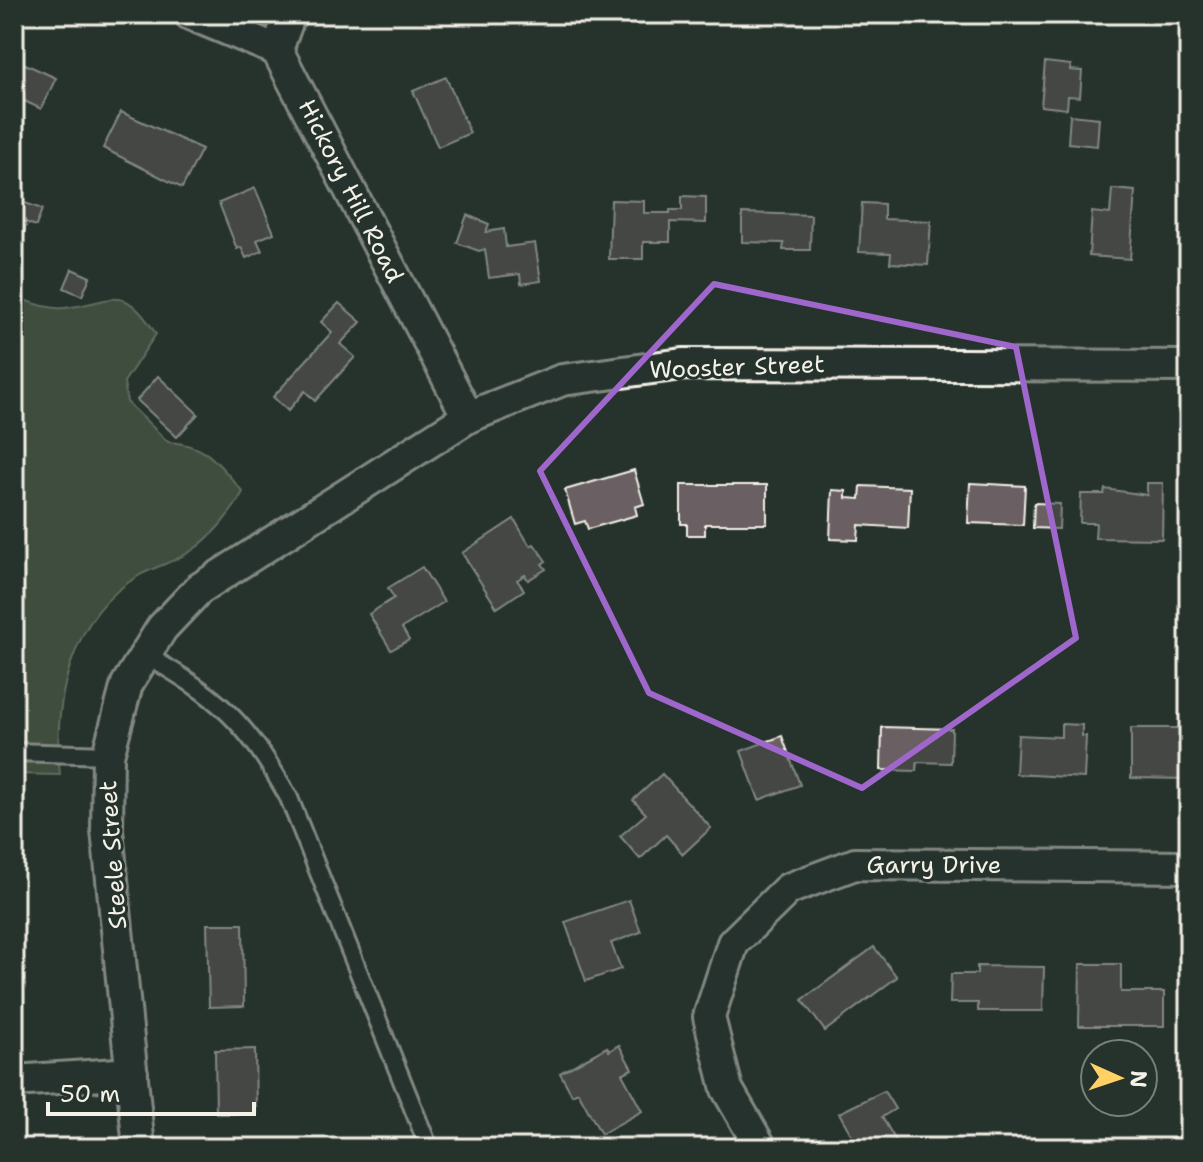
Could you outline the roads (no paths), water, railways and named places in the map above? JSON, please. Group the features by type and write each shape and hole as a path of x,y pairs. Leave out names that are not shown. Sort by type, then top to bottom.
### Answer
{"street":[{"path":"190,14 277,50 290,14"},
{"name":"Hickory Hill Road","path":"277,50 468,417"},
{"name":"Wooster Street","path":"199,589 468,417 562,380 683,364 1189,366"},
{"name":"Steele Street","path":"139,1148 107,830 108,755 127,684 162,628 199,589"},
{"name":"Garry Drive","path":"761,1148 727,1089 709,1017 733,943 788,889 855,864 1189,867"},
{"path":"14,1081 132,1073"}],"lane":[{"path":"144,654 219,701 260,746 289,798 429,1148"},
{"path":"14,752 108,755"}]}
